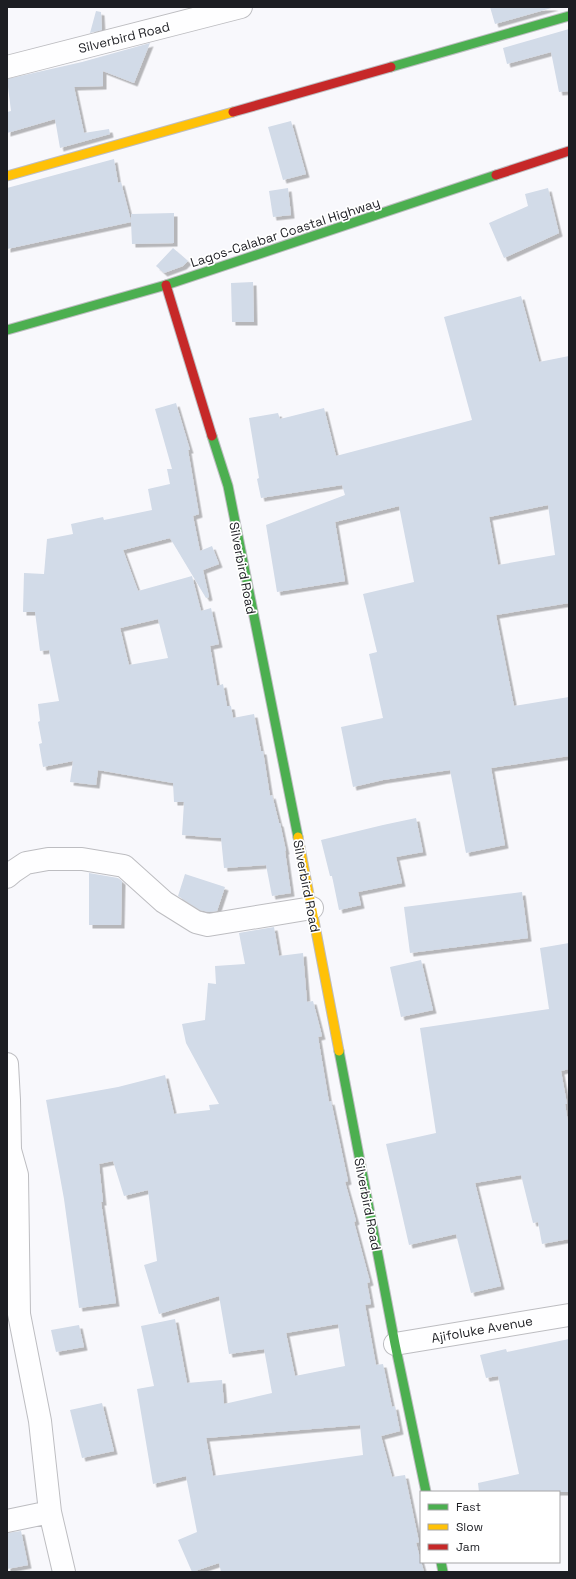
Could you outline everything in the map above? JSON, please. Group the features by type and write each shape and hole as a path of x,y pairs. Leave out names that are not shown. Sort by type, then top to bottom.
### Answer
{"main road":[{"path":"7,176 569,16"},
{"name":"Lagos-Calabar Coastal Highway","path":"7,330 166,285 569,151"},
{"name":"Silverbird Road","path":"166,285 228,486 312,908 395,1344 426,1491"}],"street":[{"name":"Silverbird Road","path":"7,67 241,7"},
{"path":"7,877 26,863 48,859 82,859 124,866 164,902 196,922 208,925 312,908"},
{"path":"7,1064 19,1314 40,1421 50,1512 64,1572"},
{"name":"Ajifoluke Avenue","path":"395,1344 569,1315"},
{"path":"7,1521 50,1512"}],"building":[{"path":"490,7 555,7 495,24"},
{"path":"96,11 101,12 102,30 90,33"},
{"path":"569,29 569,91 559,92 551,52 507,64 503,48"},
{"path":"150,43 134,83 103,71 103,86 74,87 84,133 109,129 110,134 60,148 55,119 7,133 7,112 11,111 7,79 82,62"},
{"path":"291,121 306,174 283,180 268,127"},
{"path":"114,159 118,183 121,182 131,221 131,214 174,213 174,243 132,244 131,222 7,249 7,188"},
{"path":"288,188 291,215 273,217 269,191"},
{"path":"548,188 559,233 504,258 489,223 528,206 525,194"},
{"path":"173,248 188,261 183,266 164,273 156,266"},
{"path":"253,282 254,322 232,322 231,283"},
{"path":"521,296 539,362 569,356 569,603 496,615 514,706 569,697 569,756 491,768 505,845 466,853 450,770 383,780 353,787 341,727 383,718 369,654 377,652 363,594 414,582 399,506 335,522 345,581 277,592 266,525 345,495 342,485 261,498 249,418 278,413 280,419 324,408 336,456 472,420 444,317","holes":["548,505 555,555 498,565 489,517"]},
{"path":"176,403 190,450 188,450 199,514 193,516 200,551 212,546 219,564 203,570 209,597 206,598 170,538 123,550 138,591 192,576 201,611 211,608 219,644 210,646 217,686 223,684 227,706 231,706 233,718 254,714 261,751 263,751 270,796 272,795 286,851 291,893 272,896 266,865 224,868 221,838 182,835 184,802 174,802 173,783 98,770 96,785 70,782 73,761 43,767 39,744 42,743 38,722 40,721 38,704 59,701 49,650 40,651 35,612 23,612 24,573 44,574 47,539 73,534 71,524 103,517 104,520 152,510 148,489 170,484 167,469 172,469 155,409","holes":["158,619 168,658 129,665 120,628"]},
{"path":"416,818 423,852 396,857 402,883 358,892 361,905 339,910 332,876 330,876 321,840"},
{"path":"89,873 118,878 122,881 121,925 89,925"},
{"path":"185,874 225,887 217,911 209,912 200,910 178,896"},
{"path":"522,892 528,938 410,953 404,907"},
{"path":"274,927 279,956 303,953 307,1002 313,1001 322,1036 318,1037 329,1102 331,1101 348,1181 345,1182 356,1221 354,1222 370,1282 367,1283 371,1304 365,1305 376,1365 383,1364 392,1407 395,1406 400,1431 381,1436 392,1477 405,1475 419,1542 416,1543 420,1563 422,1563 424,1572 221,1572 219,1563 192,1572 178,1540 197,1532 186,1476 153,1484 137,1389 154,1386 141,1326 175,1319 187,1383 222,1380 224,1404 272,1393 264,1349 229,1354 219,1296 159,1314 144,1265 157,1261 148,1190 124,1196 113,1161 99,1164 103,1202 101,1202 116,1303 79,1308 64,1199 46,1100 118,1087 165,1075 174,1114 210,1110 209,1105 219,1104 186,1043 182,1024 205,1020 208,983 216,984 215,966 245,964 239,933","holes":["338,1324 345,1366 295,1376 286,1333","360,1425 363,1455 213,1476 206,1438"]},
{"path":"569,943 569,1069 561,1071 567,1104 565,1104 569,1128 569,1239 542,1244 538,1222 533,1223 521,1175 475,1183 501,1286 471,1293 456,1234 409,1245 386,1144 436,1133 420,1028 549,1009 540,948"},
{"path":"421,960 433,1010 401,1017 390,967"},
{"path":"79,1325 84,1347 56,1352 51,1330"},
{"path":"569,1339 569,1492 479,1491 478,1483 519,1474 498,1376 486,1378 480,1355 506,1349 507,1352"},
{"path":"102,1403 114,1451 82,1458 70,1410"},
{"path":"21,1531 28,1565 7,1569 7,1533"}],"traffic: fast":[{"path":"391,67 569,16"},
{"path":"7,330 166,285 496,175"},
{"path":"212,436 228,486 298,837"},
{"path":"339,1051 395,1344 426,1491"},
{"path":"441,1563 443,1572"}],"traffic: slow":[{"path":"7,176 233,112"},
{"path":"298,837 339,1051"}],"traffic: jam":[{"path":"233,112 391,67"},
{"path":"496,175 569,151"},
{"path":"166,285 212,436"}]}
